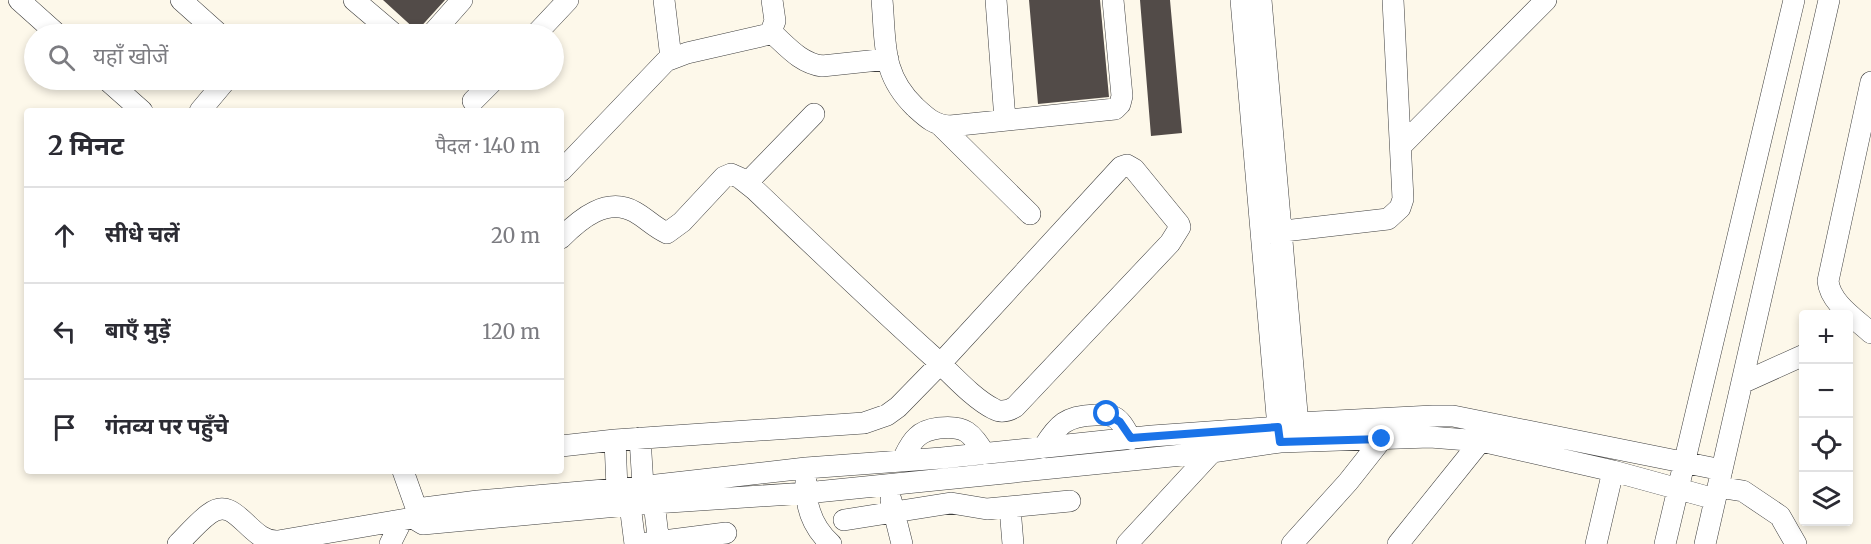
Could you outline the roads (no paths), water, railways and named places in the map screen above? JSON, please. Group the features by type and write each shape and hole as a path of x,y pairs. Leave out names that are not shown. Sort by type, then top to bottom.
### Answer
{"street":[{"path":"19,0 46,24"},
{"path":"181,0 208,24"},
{"path":"354,0 382,24"},
{"path":"441,24 462,0"},
{"path":"545,24 568,0"},
{"path":"664,0 671,58"},
{"path":"564,168 643,84 671,58 687,52 767,36 775,21 772,0"},
{"path":"882,0 892,77 904,96 928,119 940,125 1030,214"},
{"path":"996,0 1005,120"},
{"path":"940,125 1112,110 1120,104 1122,96 1113,0"},
{"path":"1241,0 1271,232"},
{"path":"1261,0 1271,232 1288,433"},
{"path":"1271,232 1388,219 1400,208 1403,199 1402,145 1393,0"},
{"path":"1402,145 1546,0"},
{"path":"1665,544 1794,0"},
{"path":"1705,544 1829,0"},
{"path":"771,32 803,60 813,64 822,66 888,59"},
{"path":"1861,332 1829,290 1828,281 1871,82"},
{"path":"118,90 139,108"},
{"path":"203,108 218,90"},
{"path":"473,101 484,90"},
{"path":"747,183 814,114"},
{"path":"564,235 588,214 615,207 628,209 667,233 682,222 728,175 735,175 747,183 940,363 980,400 995,410 1010,411 1170,243 1179,231 1179,224 1134,169 1127,165 1121,167 940,363 898,407 877,420 784,430 640,438 564,446"},
{"path":"1742,383 1799,357"},
{"path":"178,544 209,514 218,509 231,510 256,534 273,542 411,517 423,524 630,505 648,495 806,468 986,454 1131,438 1288,433 1433,416 1453,416 1684,461 1719,486"},
{"path":"1398,544 1495,425"},
{"path":"902,461 918,436 930,429 952,426 969,432 986,454"},
{"path":"390,544 411,517 424,508 467,502 617,489 648,495 806,493 1212,453 1288,433 1382,439 1430,437 1481,441 1678,488 1719,486 1743,491 1780,516 1796,544"},
{"path":"640,438 653,543 726,533"},
{"path":"1292,544 1348,482 1382,439"},
{"path":"615,440 617,489"},
{"path":"1126,544 1212,453"},
{"path":"806,468 806,493 811,519 831,544"},
{"path":"1596,544 1613,471"},
{"path":"404,474 411,517"},
{"path":"887,485 902,544"},
{"path":"844,520 951,503 987,509 1070,501"},
{"path":"630,505 635,544"},
{"path":"1010,507 1013,544"}]}
